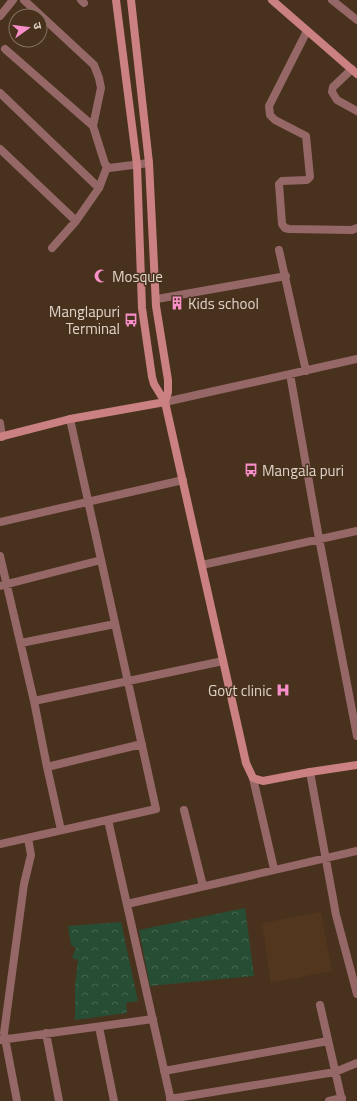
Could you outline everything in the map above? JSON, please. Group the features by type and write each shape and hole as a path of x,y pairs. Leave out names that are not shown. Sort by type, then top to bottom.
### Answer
{"street":[{"path":"0,16 13,0"},
{"path":"24,0 94,64 101,88 100,99 93,126 94,134 107,167 99,188 76,221 52,248"},
{"path":"116,0 137,165 142,308 152,377 154,384 165,402 246,763 253,778 274,869"},
{"path":"130,0 149,163 157,299 156,306 168,380 168,392 165,402"},
{"path":"272,0 354,72 333,87 332,92 337,100 357,111"},
{"path":"332,0 357,20"},
{"path":"307,31 269,106 270,115 275,120 306,136 310,177 308,180 282,182 279,184 282,224 285,228 289,229 352,230 357,228"},
{"path":"121,40 135,37"},
{"path":"5,49 93,126"},
{"path":"0,93 99,188"},
{"path":"0,149 76,221"},
{"path":"107,167 114,168 149,163"},
{"path":"279,250 306,370"},
{"path":"157,299 286,276"},
{"path":"0,423 1,437 70,420 165,402 357,359"},
{"path":"290,374 319,539 357,736"},
{"path":"0,844 156,809 70,420"},
{"path":"0,522 183,480"},
{"path":"202,566 357,531"},
{"path":"0,556 3,585 21,643 61,830"},
{"path":"3,585 101,560"},
{"path":"21,643 115,624"},
{"path":"34,701 224,661"},
{"path":"47,767 142,744"},
{"path":"253,778 263,781 357,765"},
{"path":"310,772 336,915 357,994"},
{"path":"184,810 203,886"},
{"path":"108,820 171,1100 335,1072 357,1063"},
{"path":"17,1101 3,1039 24,884 31,855 28,838"},
{"path":"127,904 357,851"},
{"path":"320,1005 342,1100 330,1101"},
{"path":"3,1039 153,1019"},
{"path":"99,1027 114,1101"},
{"path":"46,1033 59,1101"},
{"path":"164,1071 328,1041"}],"shaded area":[{"path":"321,912 332,971 271,983 262,923"}],"green space":[{"path":"245,908 254,976 150,986 139,930"},
{"path":"121,922 138,1001 126,1003 127,1013 75,1020 75,987 78,960 72,958 76,948 71,945 68,926"}],"place":[{"name":"Mosque","path":"101,276"},
{"name":"Kids school","path":"177,303"},
{"name":"Manglapuri Terminal","path":"131,320"},
{"name":"Mangala puri","path":"251,470"},
{"name":"Govt clinic","path":"283,690"}]}
